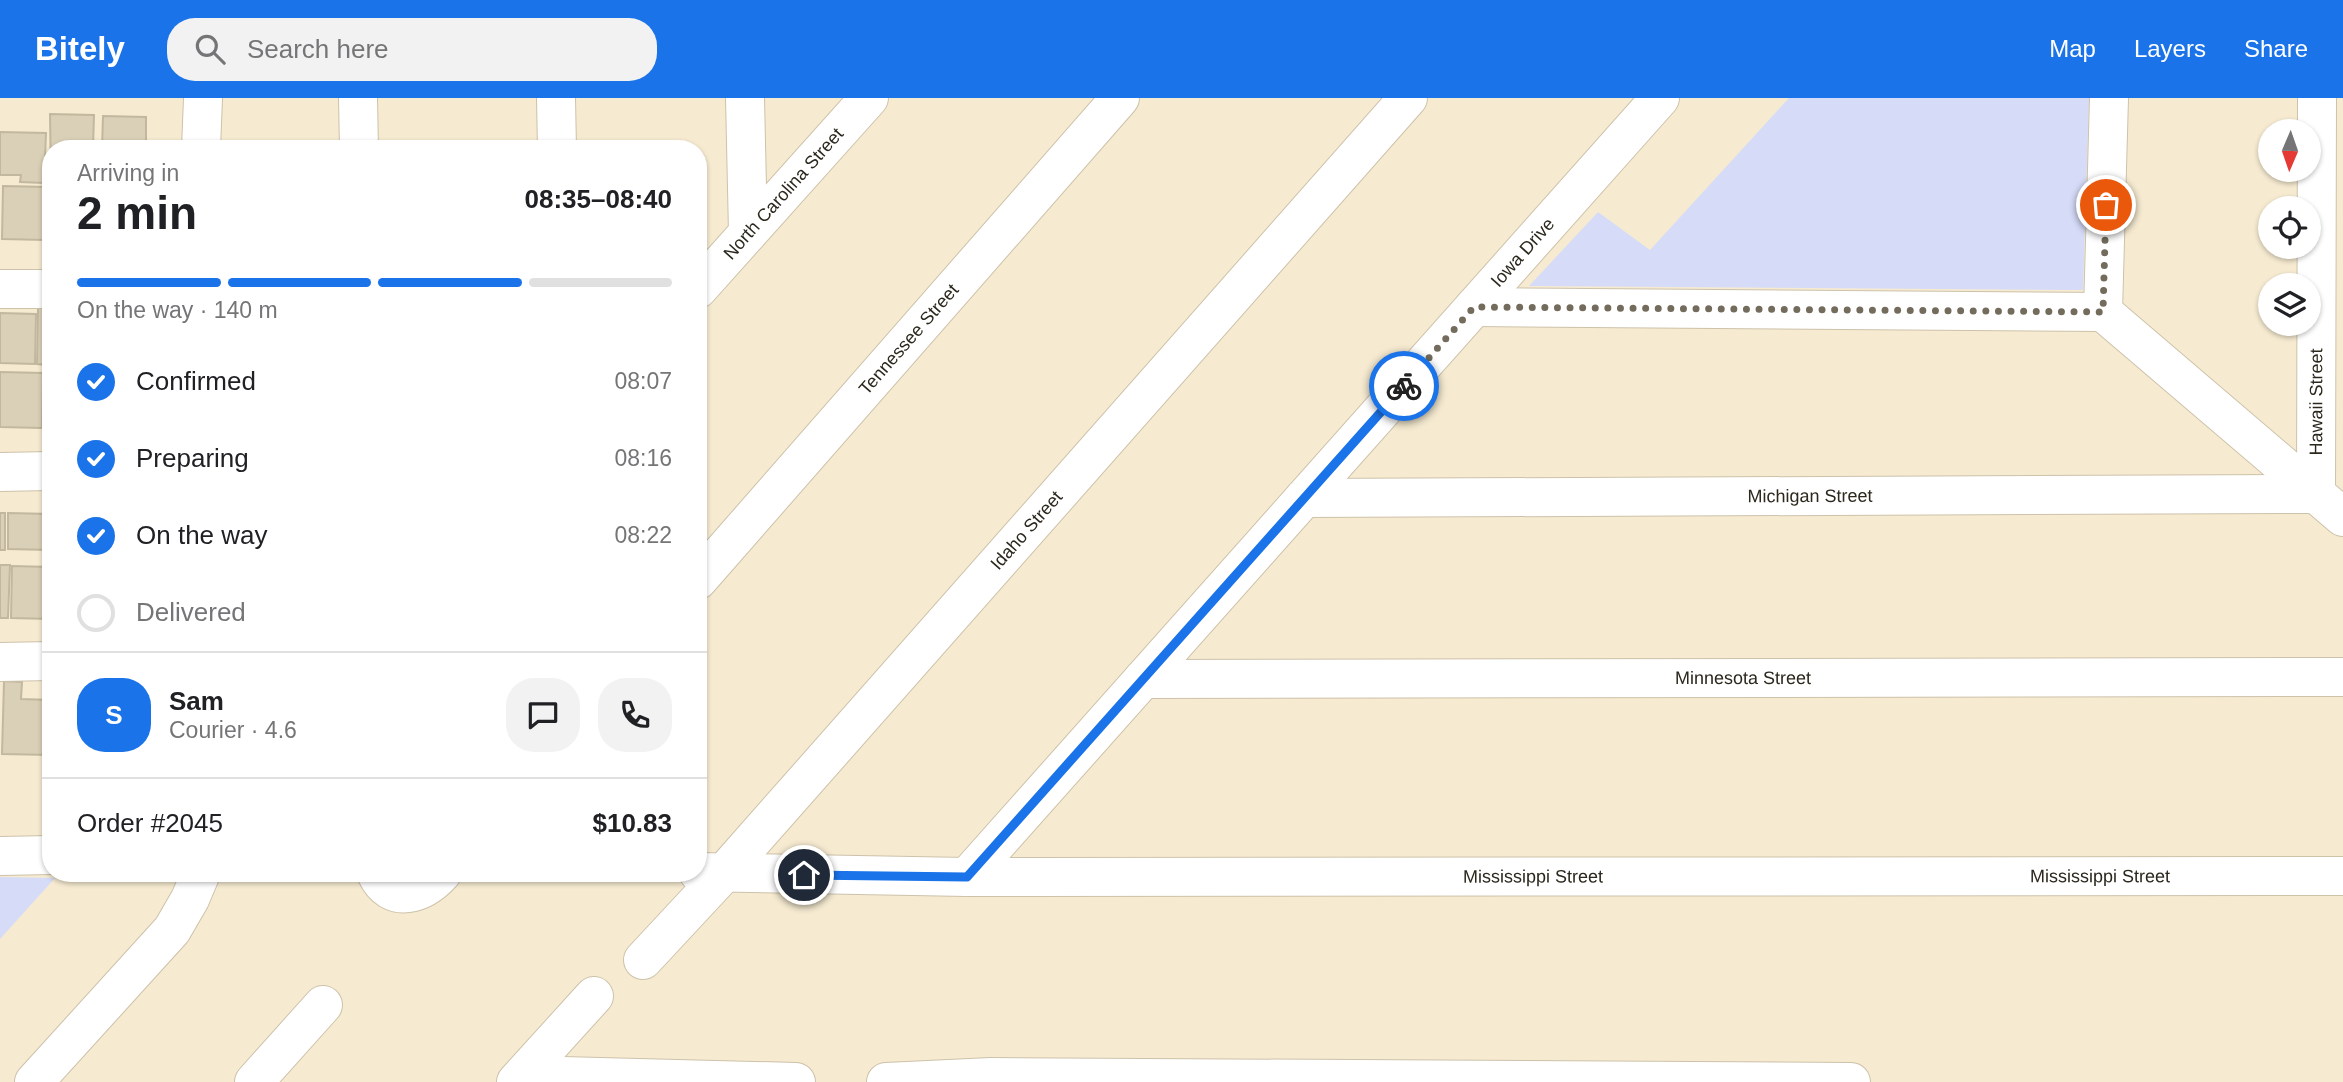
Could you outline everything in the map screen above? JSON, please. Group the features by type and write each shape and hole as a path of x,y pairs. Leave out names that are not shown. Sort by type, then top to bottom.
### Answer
{"street":[{"path":"201,140 203,98"},
{"path":"358,98 359,140"},
{"path":"556,98 557,140"},
{"path":"745,98 748,233"},
{"name":"North Carolina Street","path":"707,279 869,98"},
{"name":"Tennessee Street","path":"707,570 1119,98"},
{"name":"Idaho Street","path":"710,873 1408,98"},
{"name":"Iowa Drive","path":"967,877 1660,98"},
{"path":"2103,312 2109,98"},
{"name":"Hawaii Street","path":"2317,98 2330,506"},
{"path":"0,289 42,289"},
{"path":"1474,307 2103,312 2330,506"},
{"path":"0,472 42,471"},
{"name":"Michigan Street","path":"1304,498 2330,506"},
{"path":"0,662 42,661"},
{"name":"Minnesota Street","path":"1143,679 2343,677"},
{"path":"0,856 42,855"},
{"name":"Mississippi Street","path":"710,873 967,877 2343,876"},
{"path":"34,1082 172,930 197,882"},
{"path":"388,883 414,893 425,889 432,882"},
{"name":"Idaho Street","path":"643,960 703,882"},
{"path":"519,1079 594,996"},
{"path":"254,1082 323,1005"},
{"path":"519,1079 786,1082"},
{"path":"887,1082 1851,1082"}],"shaded area":[{"path":"1789,98 2089,98 2083,290 1529,286 1598,212 1650,250"},
{"path":"0,877 42,878 42,882 51,882 0,939"}],"building":[{"path":"50,114 94,115 93,140 50,140"},
{"path":"103,116 146,117 146,140 102,140"},
{"path":"0,132 46,133 46,140 42,140 42,183 20,182 21,175 0,175"},
{"path":"3,186 42,187 42,240 2,239"},
{"path":"38,307 42,307 42,364 37,364"},
{"path":"0,313 36,314 35,364 0,363"},
{"path":"0,372 42,373 42,428 0,427"},
{"path":"0,513 5,513 5,550 0,550"},
{"path":"8,513 42,514 42,550 8,549"},
{"path":"0,565 10,565 8,618 0,618"},
{"path":"12,566 42,567 42,619 11,618"},
{"path":"4,681 22,682 21,699 42,700 42,755 2,754"}],"way so far":[{"path":"1404,386 1474,307 2103,312 2106,205"}],"route":[{"path":"804,875 967,877 1404,386"}]}
